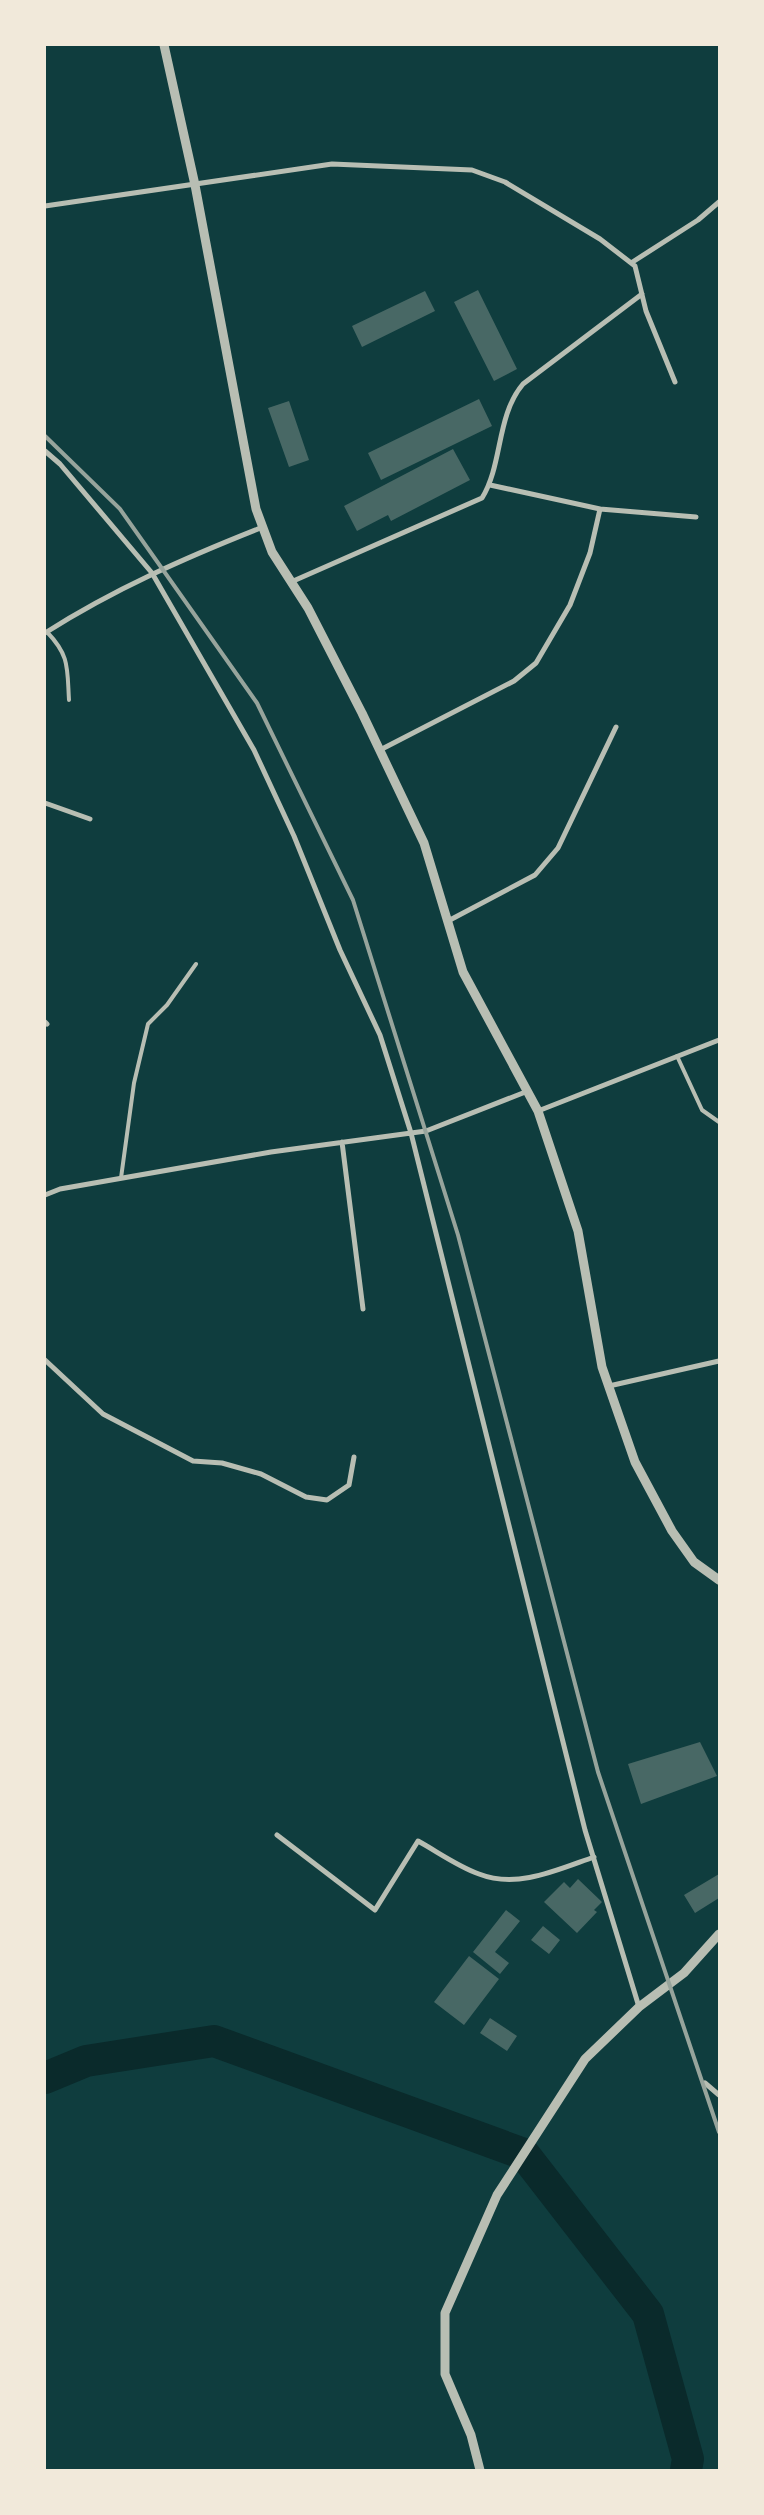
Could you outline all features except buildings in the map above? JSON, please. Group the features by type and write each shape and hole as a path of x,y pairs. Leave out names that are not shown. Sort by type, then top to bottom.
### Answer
{"street":[{"path":"164,45 195,185 256,509 262,527 272,552 308,608 380,750 424,843 464,972 538,1110 578,1231 602,1366 635,1462 672,1531 694,1562 719,1580"},
{"path":"45,206 332,164 472,170 505,182 600,239 635,266 646,311 675,382"},
{"path":"631,263 698,220 719,202"},
{"path":"291,582 482,498 490,484 501,434 515,393 523,384 642,294"},
{"path":"45,451 60,464 152,573 254,750 340,950 380,1035 411,1133 594,1857 639,2007"},
{"path":"490,484 600,509 696,517"},
{"path":"380,750 514,681 536,663 570,605 590,552 600,509"},
{"path":"46,632 152,573 262,527"},
{"path":"448,921 535,875 558,848 616,727"},
{"path":"45,802 90,819"},
{"path":"538,1110 719,1040"},
{"path":"45,1195 60,1189 121,1178 342,1142 426,1131 528,1091"},
{"path":"342,1142 363,1309"},
{"path":"45,1360 103,1414 193,1461 222,1463 261,1474 306,1498 326,1500 349,1485 354,1457"},
{"path":"609,1386 719,1362"},
{"path":"277,1834 375,1910 418,1841 479,1875 500,1880 530,1878 594,1857"},
{"path":"480,2470 471,2435 445,2374 445,2313 497,2195 585,2059 639,2007 684,1973 719,1934"},
{"path":"705,2083 719,2095"}],"lane":[{"path":"46,632 60,645 65,656 69,700"},
{"path":"121,1178 134,1083 145,1032 150,1020 167,1005 196,964"},
{"path":"677,1056 702,1110 719,1122"}],"waterway":[{"path":"45,2078 86,2061 214,2041 524,2154 648,2314 688,2459 686,2470"}],"railway":[{"path":"45,436 120,509 257,703 353,900 458,1235 598,1772 719,2132"}]}
